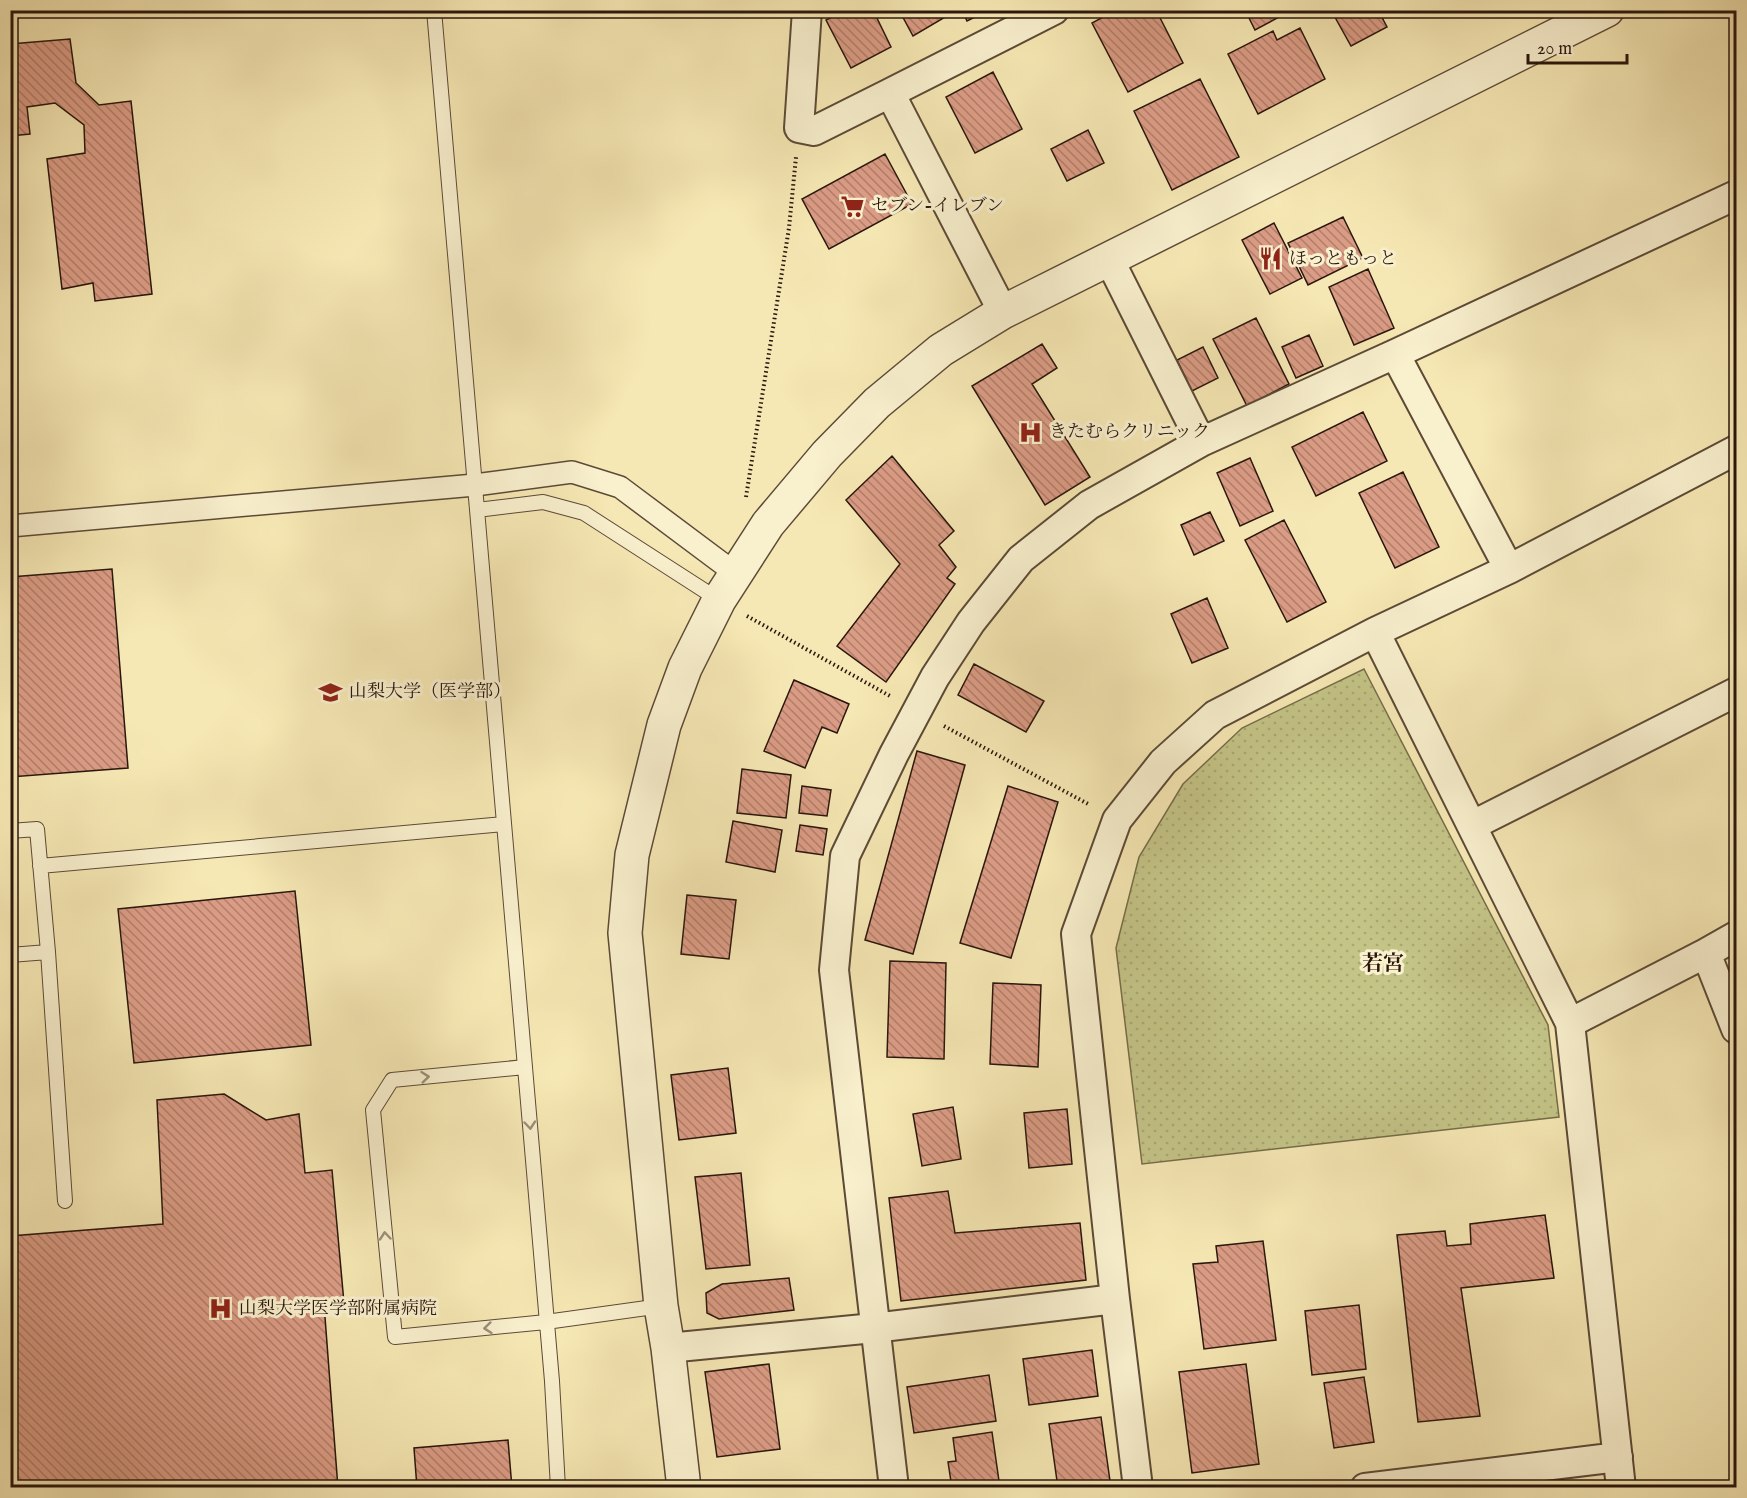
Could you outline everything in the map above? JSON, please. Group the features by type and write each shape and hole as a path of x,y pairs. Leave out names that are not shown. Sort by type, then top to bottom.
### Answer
{"street":[{"path":"807,10 799,128 814,131 1054,10"},
{"path":"684,1488 661,1306 625,933 632,855 664,725 686,668 727,587 768,524 826,454 877,403 941,350 1003,312 1607,10"},
{"path":"890,93 1003,312"},
{"path":"894,1488 834,970 845,856 934,677 972,622 1021,559 1089,505 1201,442 1737,195"},
{"path":"1108,259 1201,442"},
{"path":"1395,354 1509,569"},
{"path":"1138,1488 1115,1299 1076,934 1117,820 1163,762 1215,715 1375,632 1509,569 1737,450"},
{"path":"10,526 475,484 573,472 620,488 727,587"},
{"path":"1375,632 1570,1023 1621,1488"},
{"path":"1473,825 1737,692"},
{"path":"1570,1023 1737,936"},
{"path":"1706,954 1737,1029"},
{"path":"668,1348 874,1328 1115,1299"},
{"path":"1365,1488 1618,1457"}],"lane":[{"path":"434,10 525,1067 558,1488"},
{"path":"477,510 543,502 584,513 727,587"},
{"path":"40,866 504,824"},
{"path":"10,831 37,829 65,1201"},
{"path":"10,955 48,952"},
{"path":"525,1067 392,1080 373,1110 395,1337 546,1322 661,1306"}],"path":[{"path":"744,504 789,228 799,128"}],"green space":[{"path":"1364,669 1548,1025 1559,1117 1142,1164 1116,948 1139,857 1183,784 1242,728"}],"building":[{"path":"845,10 873,10 891,47 851,68 826,20"},
{"path":"899,10 944,10 947,16 913,36"},
{"path":"962,10 989,10 967,21"},
{"path":"1116,10 1156,10 1183,63 1128,92 1092,23"},
{"path":"1245,10 1292,10 1255,30"},
{"path":"1331,10 1378,10 1387,27 1351,46"},
{"path":"1300,28 1325,79 1258,114 1228,54 1273,31 1277,40"},
{"path":"70,39 76,83 99,105 131,101 152,294 95,301 93,283 62,289 47,159 85,153 84,125 55,103 27,107 30,134 10,136 10,44"},
{"path":"993,72 1022,129 975,153 946,97"},
{"path":"1200,79 1239,157 1172,190 1134,111"},
{"path":"1088,130 1104,163 1067,181 1051,149"},
{"path":"885,154 912,204 829,249 802,199"},
{"path":"1343,217 1363,258 1308,285 1288,243"},
{"path":"1274,223 1302,278 1270,294 1242,240"},
{"path":"1368,269 1394,328 1354,345 1329,287"},
{"path":"1256,318 1289,384 1247,406 1213,339"},
{"path":"1309,335 1323,366 1296,378 1282,347"},
{"name":"きたむらクリニック","path":"1042,344 1057,368 1032,384 1090,477 1045,505 972,386"},
{"path":"1203,347 1218,378 1192,391 1177,360"},
{"path":"1363,412 1387,461 1316,496 1292,447"},
{"path":"892,456 954,531 939,545 956,567 947,578 955,584 886,682 837,646 900,564 846,500"},
{"path":"1250,458 1273,511 1240,526 1217,473"},
{"path":"1403,472 1439,547 1395,568 1359,493"},
{"path":"1210,512 1224,541 1194,555 1181,525"},
{"path":"1284,520 1326,602 1287,622 1245,540"},
{"path":"112,569 128,768 10,777 10,577"},
{"path":"1207,598 1228,648 1192,663 1171,614"},
{"path":"974,664 1044,701 1026,732 958,695"},
{"path":"794,680 849,704 837,733 822,727 805,768 764,751"},
{"path":"917,751 965,765 913,954 865,940"},
{"path":"742,769 791,775 786,818 737,813"},
{"path":"802,786 831,790 827,816 799,813"},
{"path":"1008,786 1058,802 1011,958 960,943"},
{"path":"733,821 782,830 775,872 726,862"},
{"path":"800,825 827,829 823,855 796,851"},
{"path":"295,891 311,1045 134,1063 118,909"},
{"path":"687,895 736,900 729,959 681,954"},
{"path":"890,961 946,963 944,1059 887,1057"},
{"path":"993,983 1041,985 1038,1067 990,1064"},
{"path":"728,1068 736,1133 679,1140 671,1075"},
{"path":"224,1094 266,1120 299,1114 305,1173 332,1170 344,1303 324,1304 338,1488 10,1488 10,1236 163,1224 157,1100"},
{"path":"953,1107 961,1159 922,1166 913,1114"},
{"path":"1067,1109 1072,1164 1029,1168 1024,1113"},
{"path":"741,1173 750,1265 706,1269 695,1177"},
{"path":"948,1191 955,1233 1080,1223 1086,1280 901,1301 889,1198"},
{"path":"1545,1215 1554,1278 1461,1288 1480,1416 1418,1422 1397,1235 1445,1231 1447,1246 1471,1244 1470,1224"},
{"path":"1263,1241 1276,1340 1204,1349 1193,1264 1218,1262 1216,1246"},
{"path":"789,1278 794,1310 719,1319 707,1313 706,1293 722,1284"},
{"path":"1359,1305 1366,1369 1312,1375 1305,1311"},
{"path":"1092,1350 1098,1396 1029,1405 1023,1359"},
{"path":"769,1364 780,1449 717,1457 705,1372"},
{"path":"1246,1364 1259,1464 1192,1473 1179,1372"},
{"path":"989,1375 996,1421 914,1433 907,1387"},
{"path":"1364,1377 1374,1442 1334,1448 1324,1383"},
{"path":"1101,1417 1111,1488 1058,1488 1049,1424"},
{"path":"992,1432 1000,1488 952,1488 948,1462 956,1461 953,1438"},
{"path":"508,1440 512,1488 417,1488 414,1448"}],"place":[{"name":"セブン-イレブン","path":"853,206"},
{"name":"ほっともっと","path":"1271,259"},
{"name":"きたむらクリニック","path":"1031,432"},
{"name":"山梨大学（医学部）","path":"331,692"},
{"name":"山梨大学医学部附属病院","path":"221,1309"}],"district":[{"name":"若宮","path":"1383,964"}]}
